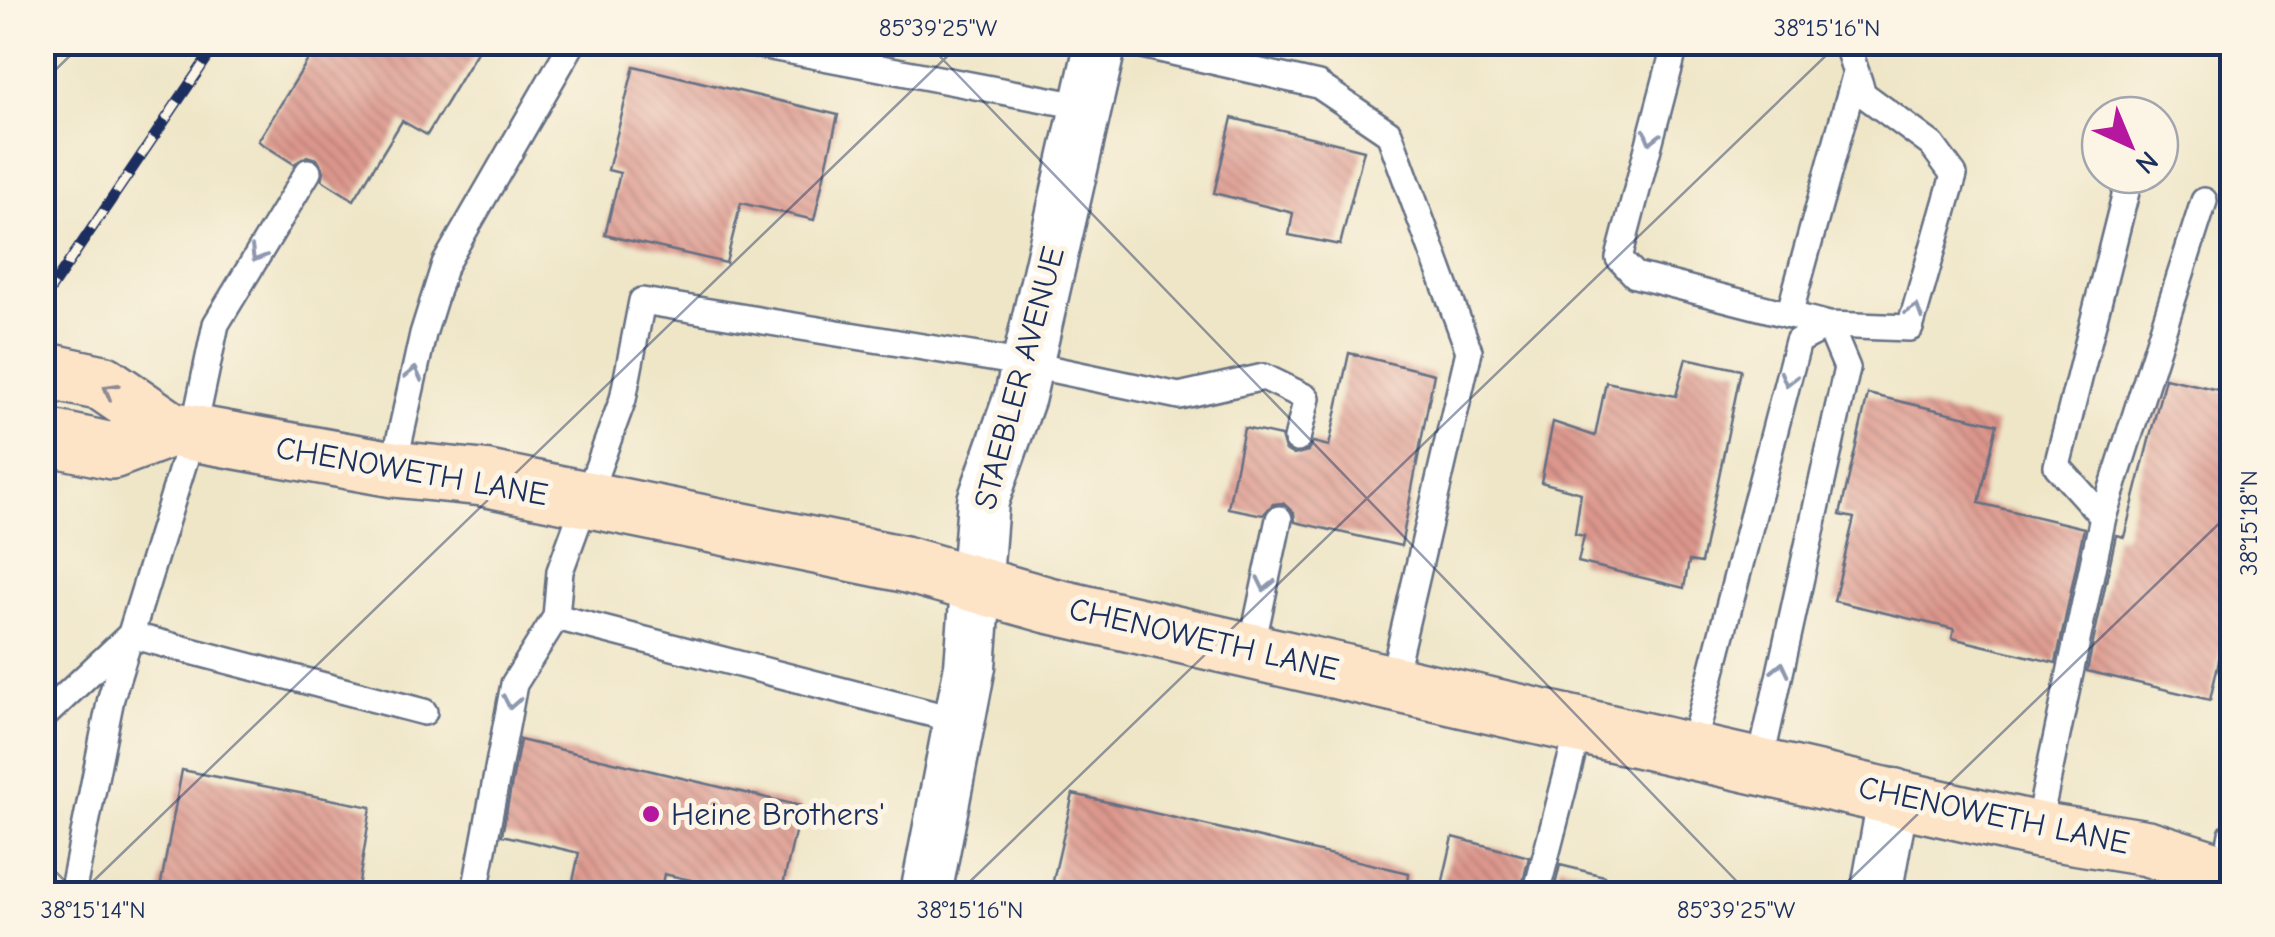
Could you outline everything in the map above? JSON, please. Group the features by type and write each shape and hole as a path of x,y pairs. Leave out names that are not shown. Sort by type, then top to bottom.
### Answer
{"main road":[{"name":"CHENOWETH LANE","path":"42,370 103,383 182,431 393,469 483,478 583,502 904,564 1251,650 1894,794 2036,830 2230,860"},
{"path":"42,436 112,451 182,431"}],"street":[{"name":"STAEBLER AVENUE","path":"926,894 970,666 983,501 1027,364 1101,42"},
{"path":"1876,894 1894,794"}],"lane":[{"path":"393,469 423,334 445,264 573,42"},
{"path":"744,42 1086,107"},
{"path":"1128,42 1318,84 1390,133 1469,350 1392,682"},
{"path":"1676,42 1619,258 1634,275 1829,325 1910,328 1954,175 1932,145 1863,94 1846,42"},
{"path":"1790,314 1856,72"},
{"path":"72,894 111,698 182,431 216,324 308,172"},
{"path":"2103,517 2057,466 2125,195"},
{"path":"2036,830 2103,517 2204,201"},
{"path":"485,894 475,892 514,684 556,616 560,571 623,399 642,301 1027,364 1179,396 1264,377 1307,398 1297,439"},
{"path":"1692,749 1798,341 1829,325"},
{"path":"1760,764 1848,368 1829,325"},
{"path":"1251,650 1279,519"},
{"path":"556,616 960,721"},
{"path":"130,636 424,712"},
{"path":"42,718 130,636"},
{"path":"1536,894 1580,724"}],"building":[{"path":"319,42 483,42 427,135 402,121 354,200 322,180 324,171 317,159 307,156 294,164 258,141"},
{"path":"634,66 838,115 814,220 741,203 726,263 605,235 620,173 608,170"},
{"path":"1232,118 1364,150 1340,245 1289,235 1293,213 1214,193"},
{"path":"1349,353 1434,374 1401,546 1295,522 1294,513 1283,503 1273,504 1263,515 1228,508 1244,428 1281,436 1285,450 1294,455 1308,451 1313,442 1329,446"},
{"path":"1686,358 1741,370 1701,563 1689,561 1684,588 1578,562 1584,536 1575,534 1581,493 1541,482 1553,422 1595,436 1606,382 1676,396"},
{"path":"2165,378 2232,393 2232,603 2210,700 2087,671 2116,535 2124,537"},
{"path":"1868,394 1997,424 1979,503 2084,528 2056,663 1952,638 1954,629 1834,601 1854,518 1840,515"},
{"name":"Heine Brothers'","path":"520,740 801,806 781,894 753,894 664,874 660,894 607,894 572,886 579,853 502,835"},
{"path":"182,770 371,807 357,894 159,894"},
{"path":"1073,794 1409,873 1407,894 1050,894"},
{"path":"1453,837 1529,857 1520,894 1440,894"},
{"path":"1560,865 1604,876 1601,894 1553,894"}],"railway":[{"path":"42,302 218,42"}],"place":[{"name":"Heine Brothers'","path":"651,814"}]}
